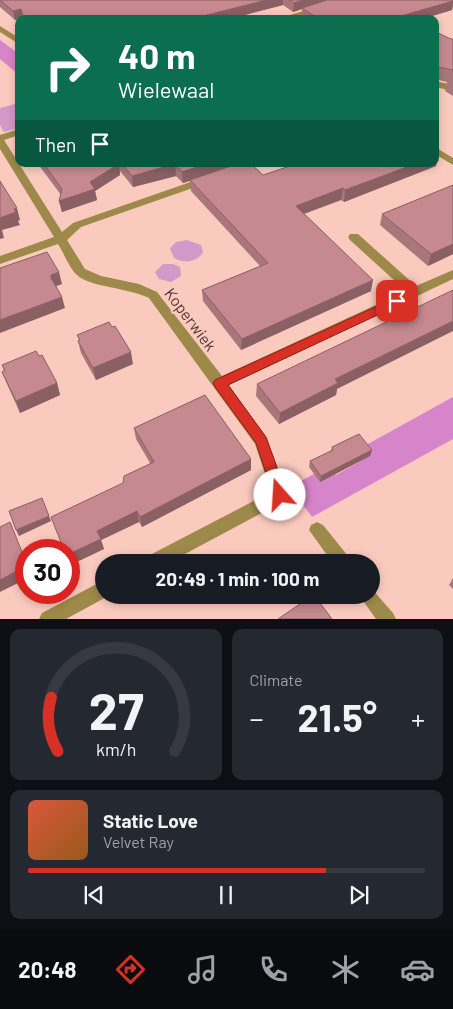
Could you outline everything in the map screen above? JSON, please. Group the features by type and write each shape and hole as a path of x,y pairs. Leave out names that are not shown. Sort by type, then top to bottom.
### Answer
{"street":[{"path":"295,15 348,0"},
{"path":"0,28 15,39"},
{"path":"439,85 453,88"},
{"name":"Koperwiek","path":"15,134 0,140 15,164"},
{"path":"439,153 453,162"},
{"name":"Koperwiek","path":"17,167 81,272 93,279 139,287 154,295 262,441 280,495 169,554"},
{"path":"0,260 62,239 77,225 216,176"},
{"path":"354,237 414,292"},
{"path":"220,383 453,274"},
{"path":"317,530 336,554"},
{"path":"48,619 95,594"},
{"path":"375,604 387,619"}],"shaded area":[{"path":"0,40 15,51 15,72 0,59"},
{"path":"15,104 15,129 4,132 0,125 0,108"},
{"path":"187,240 201,245 203,252 197,258 190,261 174,258 170,248 176,242"},
{"path":"163,264 173,264 180,267 181,276 171,282 159,279 155,272"},
{"path":"453,397 453,439 312,517 290,487 323,469 336,475 361,461 357,450"}],"building":[{"path":"0,0 267,0 207,15 23,15 21,9 13,11"},
{"path":"289,0 304,0 294,3"},
{"path":"327,0 453,0 404,15 313,15 302,8"},
{"path":"439,33 453,39 453,70 439,67"},
{"path":"46,167 114,167 90,182 95,189 59,201 62,189"},
{"path":"124,167 164,167 132,176"},
{"path":"178,167 197,167 182,172"},
{"path":"228,167 254,167 263,175 287,167 407,167 296,206 373,280 242,339 202,290 268,263 190,180"},
{"path":"0,181 17,208 14,209 16,212 0,218"},
{"path":"453,185 453,244 431,254 382,214"},
{"path":"47,252 59,272 51,275 51,278 62,297 0,320 0,268"},
{"path":"453,290 453,321 335,379 338,383 280,413 257,384"},
{"path":"109,322 112,327 115,326 131,352 93,368 78,341 80,340 77,335"},
{"path":"36,351 39,356 42,355 57,383 16,401 2,372 5,370 2,365"},
{"path":"205,395 251,459 140,517 137,511 97,531 101,539 80,549 80,539 60,539 51,517 123,483 124,476 154,462 134,428"},
{"path":"359,434 372,450 321,476 310,461 333,450 332,447"},
{"path":"42,498 49,516 16,530 9,511"},
{"path":"10,522 17,539 15,539 15,572 0,580 0,527"},
{"path":"300,604 321,604 332,619 278,619"}],"route":[{"path":"280,495 262,441 220,383 397,301"}]}
